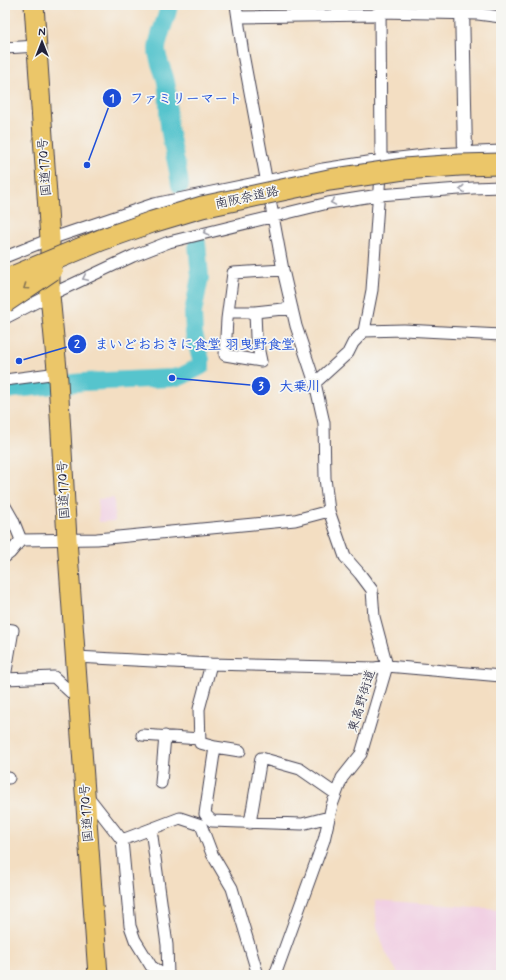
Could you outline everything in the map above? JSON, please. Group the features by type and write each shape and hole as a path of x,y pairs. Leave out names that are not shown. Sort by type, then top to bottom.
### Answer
{"highway":[{"name":"国道170号","path":"34,5 50,239 50,294 58,381 67,540 98,975"},
{"name":"南阪奈道路","path":"5,272 39,254 99,230 179,206 326,173 405,163 501,158"},
{"name":"南阪奈道路","path":"5,280 101,240 152,222 202,208 329,180 404,169 501,164"},
{"path":"5,302 53,270 78,258 202,208"}],"street":[{"name":"東高野街道","path":"236,5 243,54 283,270 296,326 315,383 324,423 324,478 329,511 346,557 372,590 374,617 387,666 361,754 342,778 329,817 324,840 274,975"},
{"path":"238,17 374,15 380,8"},
{"path":"380,8 462,9 478,14 501,17"},
{"path":"315,383 348,353 353,343 364,331 372,290 381,160 380,8"},
{"path":"462,9 465,153"},
{"path":"5,48 37,46"},
{"path":"5,257 50,239 154,204 323,169 381,160 434,154 501,151"},
{"path":"5,318 50,294 133,256 169,242 328,203 379,195 501,187"},
{"path":"255,312 256,336 261,361 225,355 233,273 283,270"},
{"path":"228,312 255,312 292,308"},
{"path":"364,331 404,330 501,335"},
{"path":"5,380 58,381"},
{"path":"5,506 13,520 21,540"},
{"path":"5,557 21,540 97,539 295,520 329,511"},
{"path":"5,629 13,630 5,678 54,676 79,700"},
{"path":"76,657 211,664 375,668 387,666 501,676"},
{"path":"211,664 199,709 200,743 240,751"},
{"path":"142,735 200,739"},
{"path":"161,783 165,736"},
{"path":"215,747 205,814 212,821 302,824 329,817"},
{"path":"250,823 261,758 300,769 336,794"},
{"path":"85,793 122,840 130,926 135,940 151,966 163,975"},
{"path":"122,840 180,818 201,825 212,854 232,888 258,975"},
{"path":"151,829 167,945 168,975"}],"shaded area":[{"path":"114,498 115,521 99,522 98,499"},
{"path":"375,900 501,909 501,975 399,975 386,953 377,927"}],"waterway":[{"path":"169,5 157,49 158,58 167,87 168,119 180,185"},
{"path":"5,390 84,382 172,378 182,376 201,366 201,360 194,334 193,313 200,277 197,243"}],"place":[{"name":"ファミリーマート","path":"87,165"},
{"name":"まいどおおきに食堂 羽曳野食堂","path":"19,361"},
{"name":"大乗川","path":"172,378"}]}
